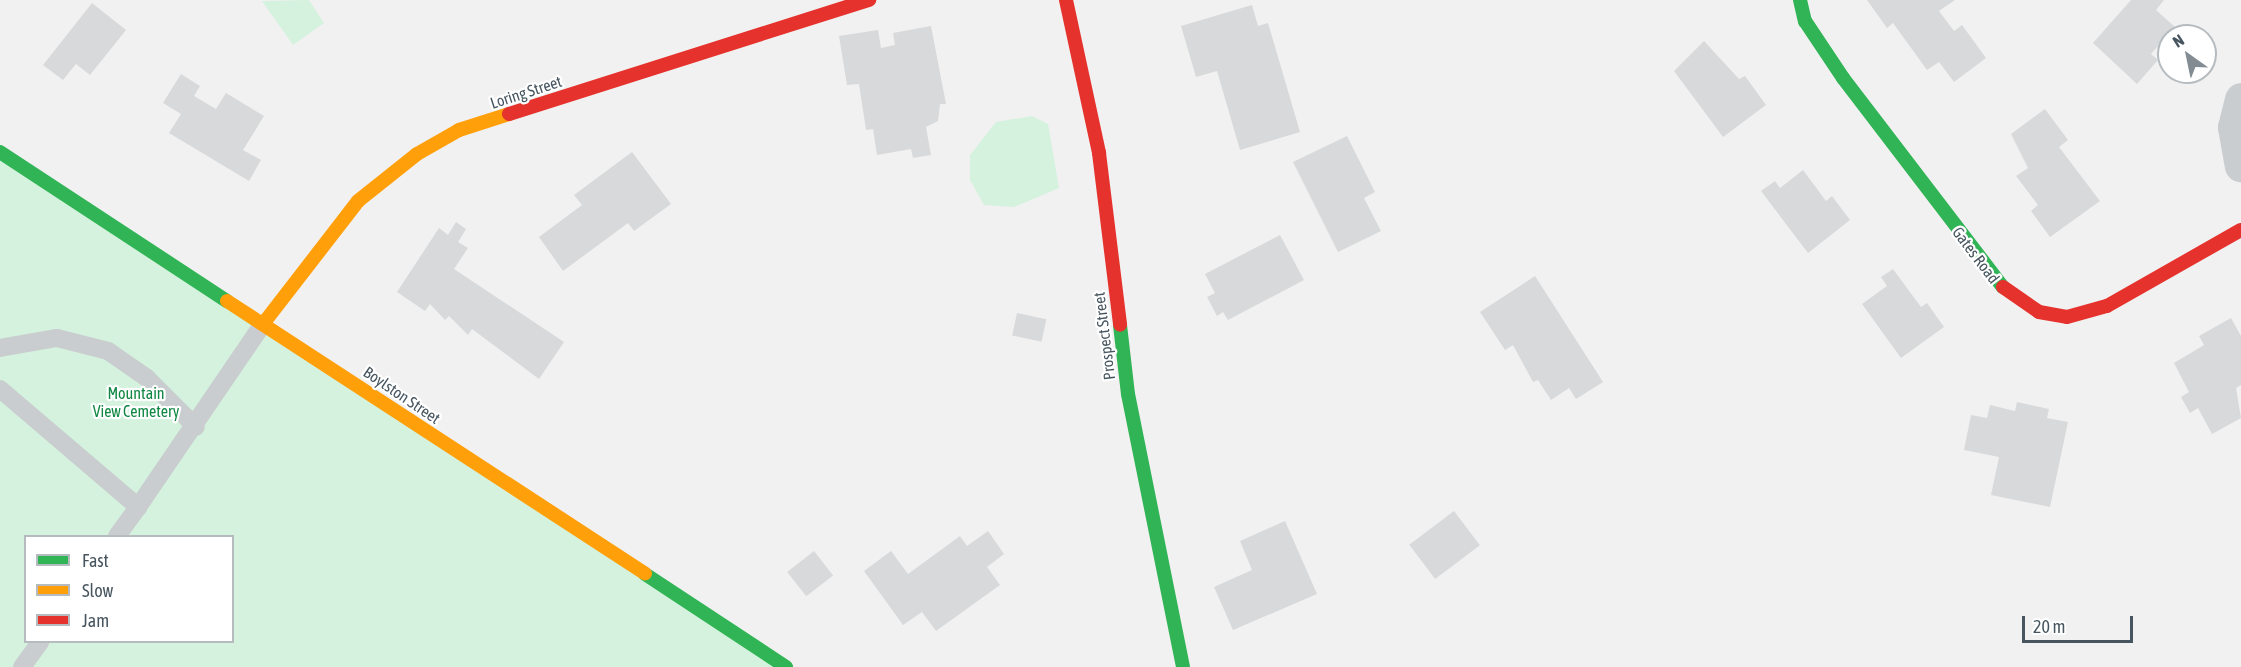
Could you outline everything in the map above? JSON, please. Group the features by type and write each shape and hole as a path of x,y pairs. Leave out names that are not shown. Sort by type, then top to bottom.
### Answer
{"street":[{"name":"Loring Street","path":"263,324 326,237 358,201 417,153 459,130 869,0"},
{"name":"Prospect Street","path":"1066,0 1099,153 1128,394 1183,667"},
{"name":"Gates Road","path":"1800,0 1805,21 1843,78 1996,282 2038,312 2067,317 2107,306 2241,230"},
{"path":"2241,99 2234,127 2241,165"},
{"name":"Boylston Street","path":"0,152 786,667"}],"lane":[{"path":"118,535 196,427 263,324"},
{"path":"0,348 57,338 108,351 147,378 196,427"},
{"path":"0,389 138,507"},
{"path":"22,667 39,643"}],"green space":[{"path":"309,0 324,23 293,45 262,1"},
{"path":"1032,116 1048,124 1059,188 1014,207 984,205 970,180 970,155 996,122"},
{"name":"Mountain View Cemetery","path":"0,152 784,667 0,667"}],"building":[{"path":"1867,0 1955,0 1939,11 1954,31 1962,25 1986,58 1954,82 1939,62 1927,70 1893,23 1887,28"},
{"path":"2131,0 2164,0 2156,10 2172,24 2157,24 2157,47 2151,54 2157,61 2137,84 2093,43"},
{"path":"92,3 126,30 90,75 76,64 63,80 43,65"},
{"path":"1252,5 1258,26 1268,23 1300,132 1240,150 1217,71 1196,77 1181,26"},
{"path":"931,26 946,104 940,104 938,121 926,127 931,155 913,158 911,149 877,155 873,129 866,130 859,84 847,85 839,36 878,30 881,48 895,45 893,33"},
{"path":"1704,41 1739,79 1745,76 1766,105 1723,137 1674,71"},
{"path":"181,74 200,86 194,96 216,109 226,93 264,116 243,150 261,160 249,181 169,133 181,114 163,103"},
{"path":"2045,109 2068,140 2059,147 2100,201 2050,237 2031,211 2038,205 2016,176 2028,168 2011,134"},
{"path":"1347,136 1375,192 1364,198 1381,231 1338,252 1293,162"},
{"path":"632,152 671,204 634,231 628,223 563,271 539,237 582,205 574,195"},
{"path":"1803,170 1826,201 1832,196 1850,220 1808,253 1761,191 1775,181 1780,188"},
{"path":"456,222 466,229 458,242 468,248 454,269 564,342 539,379 472,329 468,335 449,316 445,320 430,304 425,311 397,292 439,228 448,235"},
{"path":"1280,235 1304,280 1228,320 1223,312 1217,316 1207,297 1215,293 1205,274"},
{"path":"1893,269 1921,307 1927,303 1944,327 1901,358 1862,304 1887,286 1881,277"},
{"path":"1535,276 1603,382 1576,399 1569,388 1551,400 1538,380 1533,382 1513,345 1505,350 1480,312"},
{"path":"1017,313 1046,319 1042,342 1012,335"},
{"path":"2231,318 2241,336 2241,385 2236,388 2241,418 2212,434 2198,408 2190,413 2181,397 2189,392 2174,363 2204,345 2199,336"},
{"path":"2017,402 2049,409 2047,418 2068,422 2050,507 1991,495 1999,457 1964,450 1971,415 1987,418 1990,405 2015,411"},
{"path":"1454,511 1480,545 1435,579 1409,545"},
{"path":"1285,521 1317,594 1233,630 1214,587 1252,570 1240,541"},
{"path":"988,531 1004,554 987,567 1000,585 936,631 922,612 903,625 864,571 891,551 908,574 960,536 967,546"},
{"path":"814,551 833,575 806,596 787,572"}],"traffic: fast":[{"path":"1800,0 1805,21 1843,78 2003,287"},
{"path":"0,152 227,301"},
{"path":"1120,325 1128,394 1183,667"},
{"path":"645,574 786,667"}],"traffic: slow":[{"path":"263,324 358,201 417,154 459,130 509,114"},
{"path":"227,301 645,574"}],"traffic: jam":[{"path":"509,114 869,0"},
{"path":"1066,0 1099,153 1120,325"},
{"path":"2003,287 2039,312 2067,317 2107,306 2241,230"}]}
